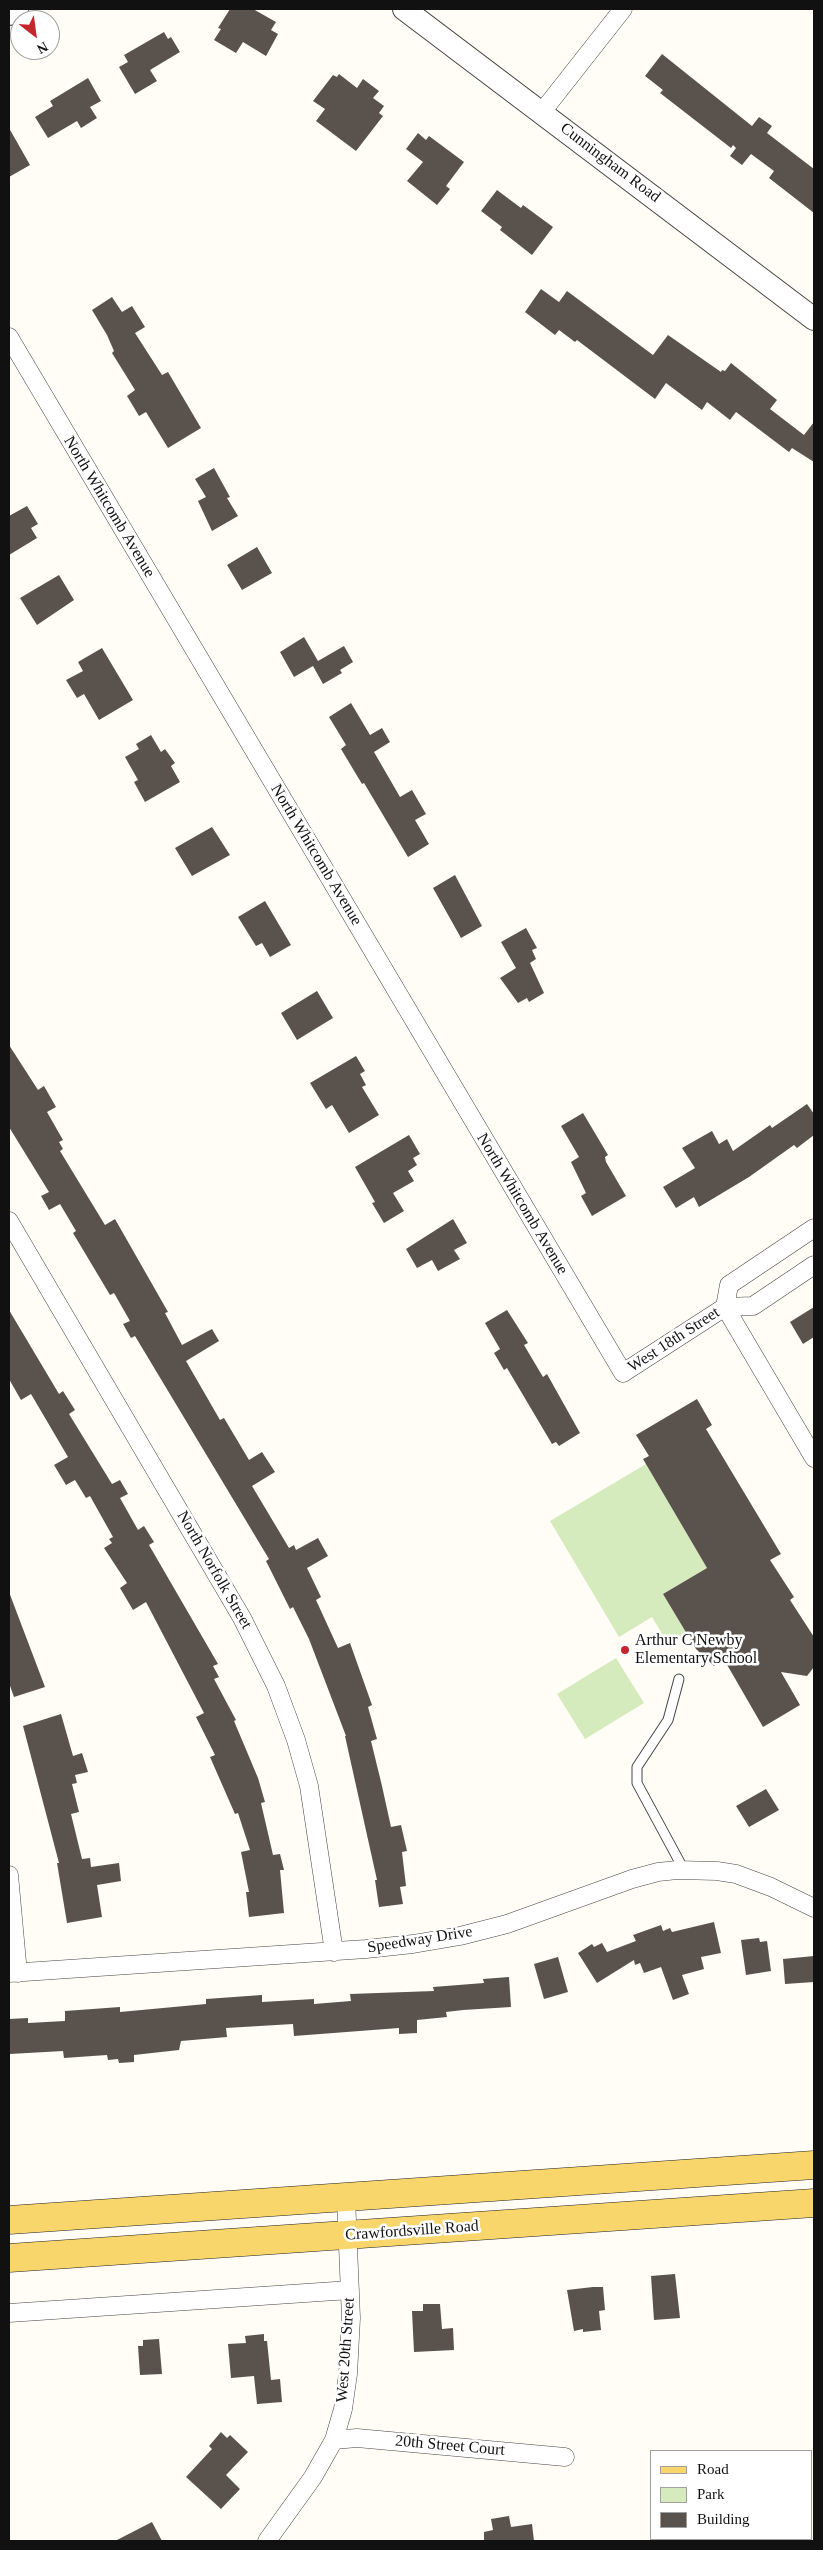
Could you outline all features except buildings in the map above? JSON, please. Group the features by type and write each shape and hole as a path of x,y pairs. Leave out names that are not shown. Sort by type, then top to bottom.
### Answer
{"main road":[{"path":"9,2220 814,2165"},
{"name":"Crawfordsville Road","path":"9,2258 814,2203"}],"street":[{"path":"9,14 17,9"},
{"name":"Cunningham Road","path":"404,9 814,319"},
{"path":"542,112 623,9"},
{"name":"North Whitcomb Avenue","path":"9,337 623,1373"},
{"name":"North Norfolk Street","path":"9,1222 242,1618 269,1669 296,1740 309,1786 334,1952"},
{"name":"West 18th Street","path":"725,1307 729,1285 814,1228"},
{"name":"West 18th Street","path":"623,1373 725,1307 753,1306 814,1265"},
{"path":"725,1307 814,1458"},
{"name":"Speedway Drive","path":"13,1973 334,1952 413,1944 460,1936 534,1915 632,1879 658,1872 684,1870 717,1871 745,1877 814,1908"},
{"path":"9,1875 13,1973"},
{"name":"West 20th Street","path":"266,2541 313,2477 334,2440 347,2389 350,2290 346,2198"},
{"path":"9,2312 350,2290"},
{"name":"20th Street Court","path":"334,2440 357,2438 565,2457"}],"lane":[{"path":"679,1679 668,1720 637,1767 637,1784 684,1870"}],"green space":[{"path":"646,1464 707,1568 663,1594 687,1634 668,1644 652,1617 619,1637 550,1521"},
{"path":"616,1658 644,1703 585,1739 557,1694"}],"place":[{"name":"Arthur C Newby Elementary School","path":"625,1650"}]}
